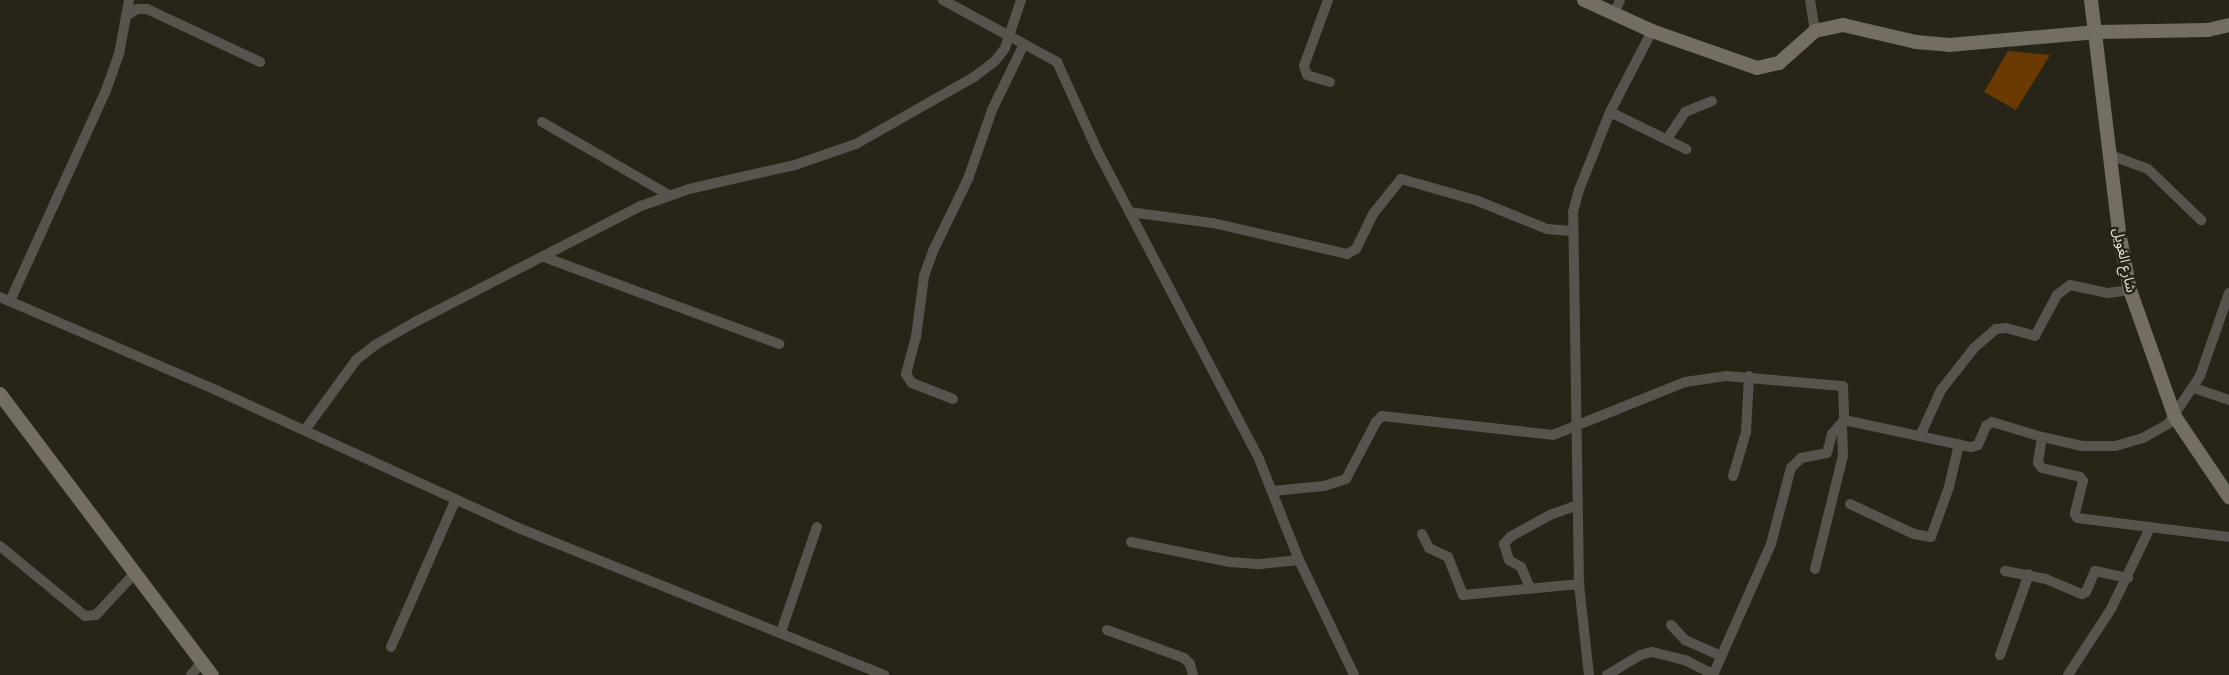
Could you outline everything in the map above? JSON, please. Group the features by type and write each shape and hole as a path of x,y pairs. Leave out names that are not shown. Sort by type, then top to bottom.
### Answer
{"street":[{"path":"129,0 119,54 106,90 5,299 305,430 455,500 884,675"},
{"path":"943,0 1057,62 1085,126 1255,451 1273,491 1299,560 1354,675"},
{"path":"305,430 346,371 375,345 544,257 621,214 669,195 795,164 856,144 974,77 995,61 1011,38 1020,0"},
{"path":"1328,0 1304,66 1307,75 1330,82"},
{"path":"1584,0 1652,31 1757,68 1766,68 1779,64 1815,31 1843,25 1916,42 1950,45 2097,32 2208,30 2229,25"},
{"path":"1614,14 1620,0"},
{"path":"1810,0 1815,31"},
{"name":"شارع الغويل","path":"2091,0 2097,32 2110,156 2130,290 2175,417 2229,497"},
{"path":"126,16 137,9 147,9 260,62"},
{"path":"1589,675 1579,584 1571,231 1575,200 1610,112 1652,31"},
{"path":"953,399 912,383 906,374 916,337 924,276 968,179 992,110 1024,44"},
{"path":"1667,140 1685,112 1712,101"},
{"path":"1610,112 1686,149"},
{"path":"542,122 669,195"},
{"path":"2110,156 2148,169 2201,220"},
{"path":"1129,212 1213,223 1347,254 1356,250 1373,214 1401,179 1478,201 1547,229 1571,231"},
{"path":"544,257 779,344"},
{"path":"1920,436 1940,390 1974,348 1996,329 2006,328 2035,336 2058,295 2070,285 2108,293 2130,290"},
{"path":"1843,422 1960,444 1978,445 1986,426 1992,422 2042,437 2082,446 2115,446 2157,432 2175,417 2194,388 2229,293"},
{"path":"1273,491 1324,486 1346,479 1376,422 1382,416 1553,434 1569,431 1576,424 1622,409 1685,382 1749,376 1843,386 1843,456 1815,569"},
{"path":"1733,476 1746,432 1749,376"},
{"path":"2194,388 2229,400"},
{"path":"0,394 212,675"},
{"path":"1607,675 1640,655 1652,652 1687,661 1713,674 1771,544 1792,468 1801,458 1827,453 1832,434 1843,422"},
{"path":"2042,437 2039,467 2080,477 2083,481 2076,517 2229,537"},
{"path":"1850,504 1914,534 1931,537 1949,487 1960,444"},
{"path":"391,647 455,500"},
{"path":"1530,588 1521,567 1509,560 1504,544 1510,537 1550,515 1577,505"},
{"path":"781,632 817,527"},
{"path":"2068,675 2095,636 2128,578 2150,528"},
{"path":"1422,534 1429,548 1448,557 1463,595 1579,584"},
{"path":"1131,542 1229,562 1260,564 1299,560"},
{"path":"0,546 85,616 96,615 134,574"},
{"path":"2005,571 2029,574 2082,594 2096,571 2128,578"},
{"path":"2000,655 2029,574"},
{"path":"1671,625 1685,640 1721,656"},
{"path":"1107,630 1184,658 1190,664 1192,675"},
{"path":"191,675 202,662"}],"shaded area":[{"path":"2008,51 2050,55 2016,110 1984,92"}]}
